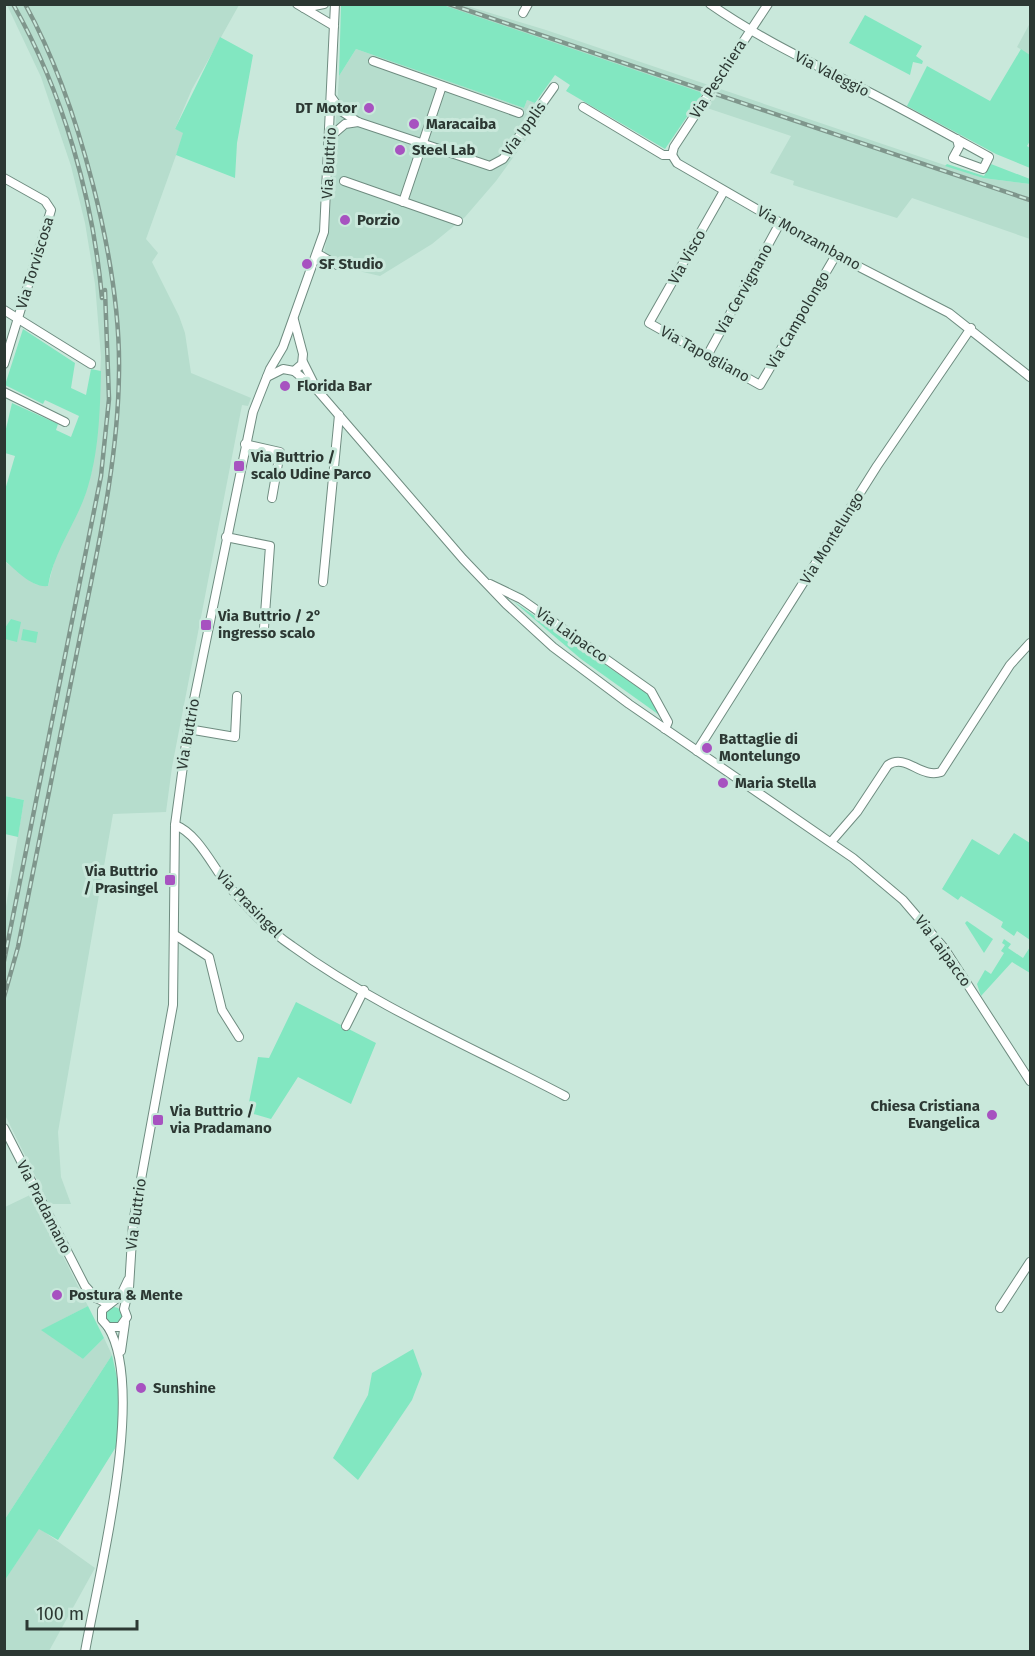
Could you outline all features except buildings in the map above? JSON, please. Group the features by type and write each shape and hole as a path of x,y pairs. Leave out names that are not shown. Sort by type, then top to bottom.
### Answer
{"street":[{"path":"300,6 324,4"},
{"name":"Via Buttrio","path":"85,1652 122,1441 120,1360 133,1223 173,1005 176,825 188,729 245,444 267,377 283,347 318,254 326,220 335,4"},
{"path":"523,13 528,4"},
{"name":"Via Valeggio","path":"710,4 750,32 957,139"},
{"name":"Via Peschiera","path":"672,155 674,147 768,4"},
{"path":"300,6 334,26"},
{"name":"Via Ipplis","path":"373,61 519,113"},
{"path":"403,202 442,86"},
{"name":"Via Ipplis","path":"346,120 486,165 498,164 554,87"},
{"path":"332,98 346,120"},
{"name":"Via Monzambano","path":"583,107 663,155 672,155 677,163 836,255 922,297 971,327 1030,377"},
{"path":"331,118 346,120"},
{"path":"331,137 346,120"},
{"name":"Via Torviscosa","path":"4,178 50,206 51,213 4,364"},
{"path":"344,181 458,221"},
{"name":"Via Visco","path":"649,323 724,191"},
{"name":"Via Cervignano","path":"707,356 780,223"},
{"path":"318,254 337,264"},
{"name":"Via Campolongo","path":"760,384 836,255"},
{"path":"4,310 91,364"},
{"path":"267,377 283,369 294,371 303,362 293,316"},
{"name":"Via Tapogliano","path":"649,323 760,384"},
{"name":"Via Montelungo","path":"697,751 877,466 971,327"},
{"path":"283,347 292,345 302,351"},
{"path":"277,357 283,369"},
{"name":"Via Laipacco","path":"303,362 318,391"},
{"name":"Via Laipacco","path":"294,371 318,391 484,581 553,647 665,729 831,842 882,880 924,922 944,948 1030,1081"},
{"path":"4,392 65,422"},
{"path":"323,582 339,416"},
{"path":"245,444 280,452 272,498"},
{"path":"226,537 270,546 264,628"},
{"name":"Via Laipacco","path":"484,581 521,599 651,691 668,722 665,729"},
{"path":"831,842 866,799 888,765 895,760 902,761 924,773 933,775 941,772 1010,665 1030,643"},
{"path":"188,729 235,737 237,696"},
{"name":"Via Prasingel","path":"176,825 188,832 227,884 283,939 364,990 476,1053 565,1096"},
{"path":"175,935 209,957 222,1010 239,1037"},
{"path":"346,1026 364,990"},
{"name":"Via Pradamano","path":"4,1128 101,1317"},
{"path":"1000,1308 1030,1262"},
{"path":"101,1317 104,1308 122,1295 128,1281"},
{"name":"Via Pradamano","path":"85,1286 96,1298 110,1303"},
{"path":"110,1303 119,1304 124,1309"},
{"name":"Via Buttrio","path":"101,1317 108,1327 120,1360"},
{"path":"108,1327 117,1328 124,1323"}],"shaded area":[{"path":"7,5 239,5 192,89 175,129 184,133 146,239 158,253 152,262 185,333 191,373 251,398 248,406 242,405 172,767 166,812 113,814 58,1132 61,1177 71,1204 49,1204 5,1115 5,912 24,800 5,796 4,561 35,584 48,586 57,551 85,495 92,470 97,433 101,357 95,284 85,223 71,166 41,77"},
{"path":"440,5 464,5 546,30 983,178 1030,184 1030,239 912,198 897,218 793,185 794,181 770,173 791,136 707,108 714,97"},
{"path":"1030,23 1030,55 1017,47"},
{"path":"356,49 524,108 527,100 546,112 496,181 465,217 432,244 380,276 354,270 324,253 329,227 339,76"},
{"path":"32,1194 88,1306 42,1330 83,1359 104,1338 112,1355 5,1519 5,1207"},
{"path":"39,1528 95,1568 49,1651 5,1652 5,1580"}],"green space":[{"path":"440,4 703,93 665,149 566,91 570,85 555,75 535,103 527,100 524,108 356,49 339,76 341,5"},
{"path":"865,15 922,46 916,56 923,61 922,64 913,62 910,75 849,43"},
{"path":"220,37 253,55 237,143 235,178 176,155 183,133 175,129"},
{"path":"1021,49 1030,55 1030,141 1027,146 1030,148 1030,168 996,154 907,106 927,66 990,101"},
{"path":"947,164 984,176 991,164 1030,179 1030,184 983,178 945,166"},
{"path":"23,329 75,363 71,388 86,395 91,369 101,371 94,463 86,493 55,561 48,586 30,581 5,561 5,490 15,456 5,453 5,433 12,403 58,424 56,430 71,437 79,416 45,400 43,404 5,385"},
{"path":"513,601 649,695 662,717 581,659"},
{"path":"11,619 21,622 17,642 5,639 5,628"},
{"path":"23,629 38,632 36,643 21,640"},
{"path":"5,796 24,800 18,837 5,834"},
{"path":"1014,833 1030,843 1030,940 1017,931 1014,936 1001,927 1003,922 961,896 958,900 942,889 972,839 999,855"},
{"path":"967,921 993,939 984,953 965,923"},
{"path":"1004,939 1011,944 1008,948 1023,958 1030,947 1030,973 1012,962 981,996 977,984 985,970 991,974 1004,953 1001,951 1005,945 1002,943"},
{"path":"296,1002 376,1043 351,1104 298,1077 271,1119 247,1112 258,1057 269,1058"},
{"path":"88,1306 104,1338 83,1359 41,1330"},
{"path":"114,1307 120,1310 123,1316 120,1322 114,1325 108,1322 105,1316 108,1310"},
{"path":"413,1349 422,1374 412,1400 358,1480 333,1458 368,1395 372,1373"},
{"path":"112,1355 119,1387 119,1442 58,1540 39,1529 5,1580 5,1519"}],"railway":[{"path":"13,4 47,73 73,146 91,222 102,298"},
{"path":"4,997 18,947 100,536 115,439 119,373 118,330 113,283 93,184 79,134 62,87 25,4"},
{"path":"449,4 1030,200"},
{"path":"4,961 101,476 109,399 105,290"}],"place":[{"name":"DT Motor","path":"369,108"},
{"name":"Maracaiba","path":"414,124"},
{"name":"Steel Lab","path":"400,150"},
{"name":"Porzio","path":"345,220"},
{"name":"SF Studio","path":"307,264"},
{"name":"Florida Bar","path":"285,386"},
{"name":"Via Buttrio / scalo Udine Parco","path":"239,466"},
{"name":"Via Buttrio / 2° ingresso scalo","path":"206,625"},
{"name":"Battaglie di Montelungo","path":"707,748"},
{"name":"Maria Stella","path":"723,783"},
{"name":"Via Buttrio / Prasingel","path":"170,880"},
{"name":"Chiesa Cristiana Evangelica","path":"992,1115"},
{"name":"Via Buttrio / via Pradamano","path":"158,1120"},
{"name":"Postura & Mente","path":"57,1295"},
{"name":"Sunshine","path":"141,1388"}]}
